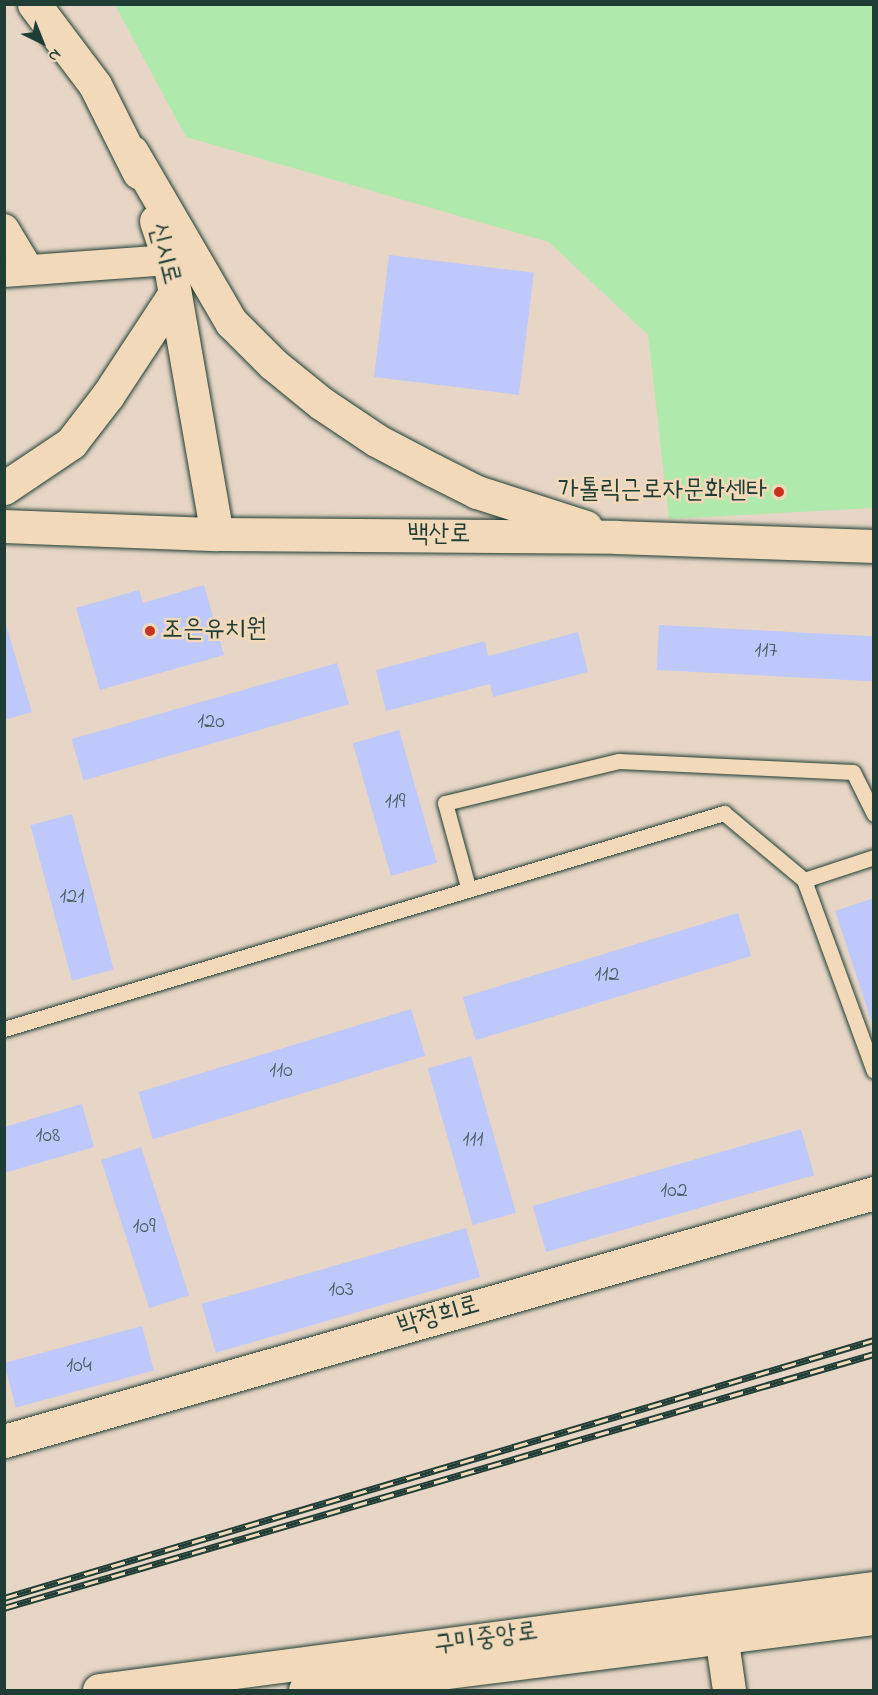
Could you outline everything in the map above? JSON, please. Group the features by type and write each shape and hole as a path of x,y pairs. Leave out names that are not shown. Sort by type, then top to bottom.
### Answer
{"street":[{"name":"신시로","path":"34,4 95,85 132,152 169,260 173,296 217,534"},
{"path":"132,152 231,322 273,364 321,403 376,440 477,492 616,537"},
{"path":"4,228 16,270 169,260"},
{"path":"4,488 71,443 173,296"},
{"name":"백산로","path":"4,526 217,534 616,537 873,546"},
{"name":"박정희로","path":"4,1441 873,1193"},
{"name":"구미중앙로","path":"99,1690 873,1588"},
{"name":"구미중앙로","path":"305,1690 721,1635 873,1618"},
{"path":"721,1635 729,1690"}],"lane":[{"path":"468,887 445,803 619,761 853,772 873,814"},
{"path":"4,1029 468,887 724,813 804,880 873,1071"},
{"path":"804,880 873,857"}],"green space":[{"path":"115,5 873,5 873,508 669,519 648,335 549,242 186,137"}],"building":[{"path":"389,255 534,273 519,395 374,377"},
{"name":"조은유치원","path":"204,585 224,655 100,690 76,608 139,590 143,603"},
{"path":"4,618 32,712 4,720"},
{"path":"659,625 874,636 871,681 657,670"},
{"path":"578,632 588,672 493,697 490,684 386,711 376,670 485,641 488,656"},
{"path":"337,663 349,704 84,780 72,739"},
{"path":"399,730 437,863 391,876 353,743"},
{"path":"72,814 114,970 72,981 30,825"},
{"path":"874,898 874,1026 873,1026 835,911"},
{"path":"738,913 751,956 476,1040 463,997"},
{"path":"411,1009 425,1056 153,1139 138,1092"},
{"path":"471,1056 516,1213 473,1225 428,1068"},
{"path":"82,1104 94,1147 4,1173 4,1127"},
{"path":"801,1129 814,1175 546,1252 533,1206"},
{"path":"141,1147 189,1295 149,1308 101,1160"},
{"path":"466,1228 480,1277 216,1353 202,1304"},
{"path":"142,1326 154,1370 16,1407 4,1363"}],"railway":[{"path":"4,1598 874,1340"},
{"path":"4,1608 874,1354"}],"place":[{"name":"가톨릭근로자문화센타","path":"779,492"},
{"name":"조은유치원","path":"150,631"}]}
